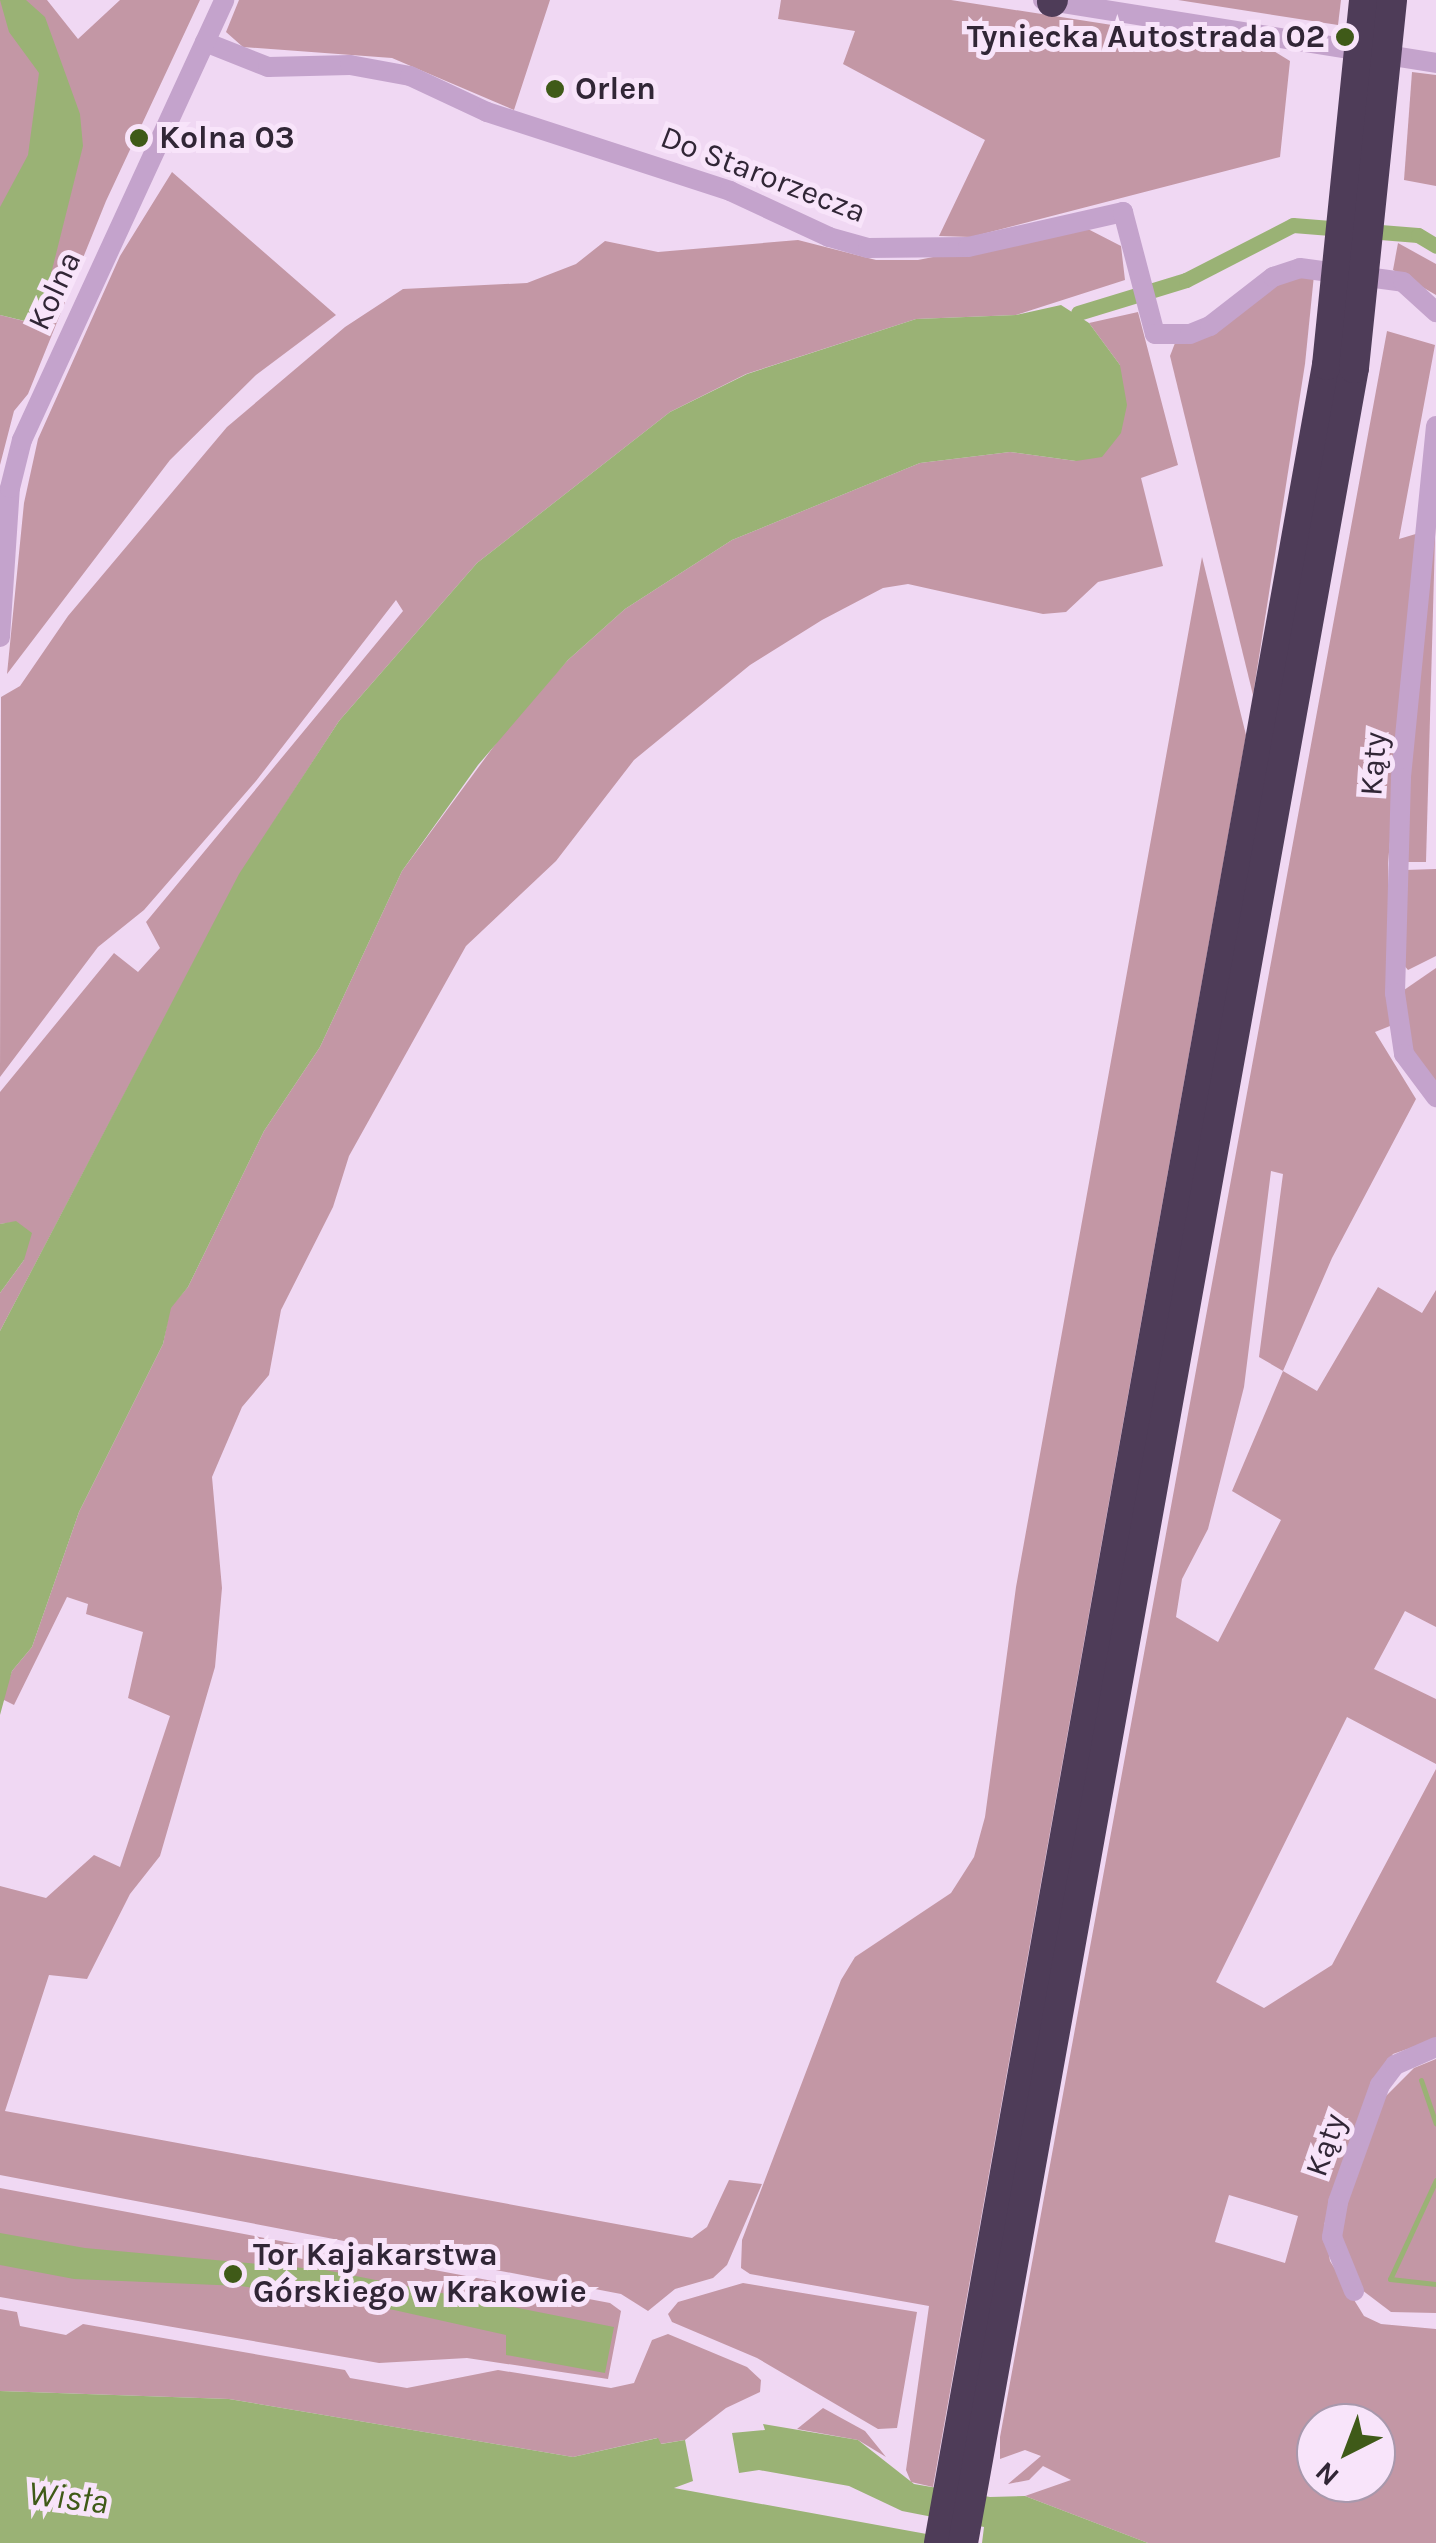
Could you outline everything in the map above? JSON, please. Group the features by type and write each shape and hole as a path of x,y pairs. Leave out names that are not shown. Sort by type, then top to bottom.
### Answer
{"highway":[{"path":"1341,366 1364,0"},
{"path":"963,2543 971,2436 1341,366 1392,0"},
{"path":"939,2543 971,2436"}],"street":[{"path":"205,42 224,0"},
{"path":"1050,0 1436,62"},
{"name":"Do Starorzecza","path":"205,42 268,67 350,65 410,76 486,112 730,191 829,237 868,248 968,247 1123,212 1155,334 1190,334 1273,278 1317,267 1404,282 1436,312"},
{"name":"Kolna","path":"0,637 10,488 22,440 205,42"},
{"name":"Kąty","path":"1436,426 1401,778 1395,994 1404,1054 1436,1098"},
{"name":"Kąty","path":"1354,2291 1332,2237 1338,2202 1380,2085 1395,2065 1436,2047"}],"shaded area":[{"path":"0,0 47,0 78,39 120,0 200,0 106,201 28,394 14,411 0,465 0,315 32,323 0,228"},
{"path":"239,0 550,0 514,110 392,58 243,47 226,32"},
{"path":"781,0 951,0 1272,50 1290,61 1280,157 971,237 939,236 985,140 843,64 855,31 778,19"},
{"path":"1178,0 1341,0 1338,25"},
{"path":"1412,72 1436,75 1436,186 1404,180"},
{"path":"172,172 336,315 256,375 170,460 7,674 24,503 38,439 120,256"},
{"path":"1084,227 1121,246 1125,280 1016,315 916,319 746,374 670,412 477,563 339,721 240,874 0,1331 0,1293 24,1260 16,1222 0,1224 0,1092 114,953 138,972 160,948 146,922 403,611 396,600 256,781 144,910 98,947 0,1077 1,697 20,686 68,616 227,427 345,327 403,289 527,283 576,264 605,241 658,252 798,240 876,260 918,260"},
{"path":"1398,243 1436,264 1436,295 1393,270"},
{"path":"1314,275 1305,364 1253,695 1170,356 1175,343 1284,281"},
{"path":"1138,312 1178,465 1141,478 1163,566 1098,582 1066,612 1043,614 908,584 883,588 822,620 750,665 634,760 556,861 466,946 349,1156 333,1207 281,1310 269,1375 242,1407 212,1477 222,1588 215,1667 160,1856 130,1894 87,1979 49,1975 5,2111 692,2238 707,2227 729,2180 762,2184 727,2265 713,2278 675,2289 648,2311 621,2294 0,2175 0,1886 46,1898 94,1855 120,1867 170,1716 128,1698 143,1632 86,1614 88,1604 67,1597 14,1705 2,1699 12,1671 32,1647 79,1512 163,1344 170,1308 188,1287 264,1131 320,1047 402,871 514,719 568,660 625,609 732,540 920,463 1010,452 1076,461 1120,365 1089,323"},
{"path":"1387,331 1435,345 1399,539 1419,533 1388,863 1390,1026 1375,1032 1416,1099 1332,1258 1283,1371 1317,1391 1378,1287 1422,1313 1436,1290 1436,1627 1405,1611 1374,1669 1436,1699 1436,1764 1347,1717 1216,1982 1264,2008 1332,1965 1436,1769 1436,2039 1393,2054 1371,2085 1324,2225 1330,2261 1364,2316 1381,2324 1436,2329 1436,2543 1148,2543 1025,2496 1071,2480 1043,2466 1029,2480 1008,2484 1041,2456 1025,2450 1000,2459 1000,2437","holes":["1271,1171 1283,1174 1259,1357 1283,1371 1232,1491 1281,1520 1218,1642 1176,1617 1182,1579 1208,1529 1244,1387","1229,2195 1298,2216 1285,2263 1215,2242"]},
{"path":"1436,503 1426,862 1407,862 1408,765"},
{"path":"1202,557 1246,735 933,2487 911,2482 906,2470 929,2306 750,2274 741,2268 742,2240 841,1980 855,1957 951,1893 974,1857 985,1817 1016,1587"},
{"path":"1436,869 1436,956 1408,970 1402,963 1405,870"},
{"path":"1436,968 1436,1087 1413,1057 1404,990"},
{"path":"1436,2059 1436,2313 1391,2312 1362,2290 1342,2257 1340,2221 1383,2099 1414,2068"},
{"name":"Tor Kajakarstwa Górskiego w Krakowie","path":"0,2188 610,2303 621,2311 608,2379 467,2358 379,2363 0,2297"},
{"path":"743,2283 917,2312 897,2428 878,2429 757,2358 672,2322 668,2314 678,2302"},
{"path":"0,2309 17,2312 20,2326 66,2335 83,2324 345,2370 350,2378 407,2388 498,2370 611,2388 634,2383 652,2340 668,2334 747,2367 761,2380 760,2392 726,2408 685,2440 660,2444 657,2438 573,2457 229,2399 0,2391"},
{"path":"823,2408 865,2431 886,2457 858,2440 797,2429"}],"water":[{"path":"0,0 26,0 45,17 80,114 83,146 46,294 33,323 0,315 0,207 28,155 39,73 9,32"},
{"path":"1061,305 1089,323 1120,365 1127,405 1121,433 1102,457 1076,461 1010,452 920,463 732,540 625,609 568,660 478,765 402,871 320,1047 264,1131 188,1287 171,1308 163,1344 79,1512 32,1647 12,1671 0,1715 0,1331 239,874 339,721 477,563 670,412 747,374 916,319 1016,315"},
{"path":"16,1221 32,1233 24,1260 0,1293 0,1224"},
{"path":"0,2233 85,2248 325,2270 614,2327 605,2373 506,2355 506,2335 394,2310 241,2286 74,2279 0,2265"},
{"name":"Wisła","path":"0,2391 229,2399 573,2457 658,2438 661,2444 685,2440 693,2481 674,2488 976,2543 0,2543"},
{"path":"763,2424 858,2440 914,2484 990,2497 1025,2496 1148,2543 982,2543 984,2527 902,2511 849,2486 759,2470 739,2473 732,2433 765,2430"}],"waterway":[{"path":"1078,313 1186,280 1293,225 1418,235 1436,246"},
{"path":"1421,2080 1436,2124"},
{"path":"1436,2180 1390,2279 1436,2284"}],"place":[{"name":"Tyniecka Autostrada 02","path":"1345,37"},
{"name":"Orlen","path":"555,89"},
{"name":"Kolna 03","path":"139,138"},
{"name":"Tor Kajakarstwa Górskiego w Krakowie","path":"233,2274"}]}
